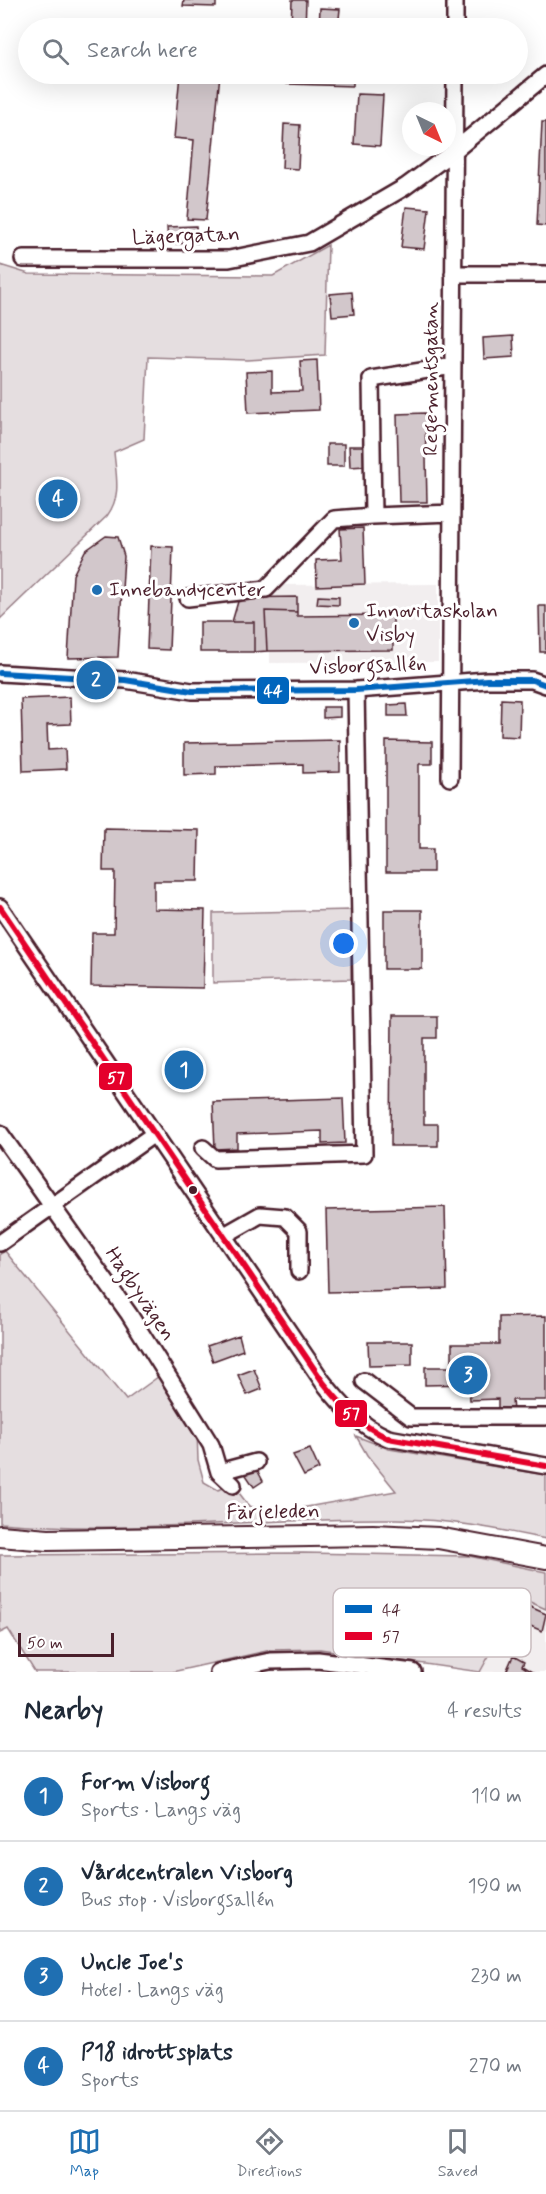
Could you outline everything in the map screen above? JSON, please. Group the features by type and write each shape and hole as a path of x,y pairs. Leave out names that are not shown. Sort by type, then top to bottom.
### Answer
{"main road":[{"name":"Färjeleden","path":"0,1536 48,1540 384,1536 438,1538 546,1558"}],"street":[{"path":"455,0 455,18"},
{"name":"Lägergatan","path":"456,149 546,75"},
{"name":"Regementsgatan","path":"454,84 454,102"},
{"name":"Lägergatan","path":"23,259 229,259 309,243 405,187 447,156"},
{"name":"Regementsgatan","path":"451,684 454,156"},
{"path":"453,274 546,274"},
{"path":"373,516 371,379 453,366"},
{"path":"188,598 266,589 334,519 452,513"},
{"name":"Visborgsallén","path":"0,673 125,680 192,691 356,690 487,680 532,680 546,685"},
{"name":"Visborgsallén","path":"450,778 451,684"},
{"path":"203,1148 215,1159 364,1154 356,690"},
{"path":"0,907 322,1382 349,1414 369,1430 388,1438 546,1466"},
{"name":"Hagbyvägen","path":"0,1133 178,1389 212,1445 219,1472"},
{"path":"0,1243 153,1134"},
{"path":"223,1236 260,1215 285,1217 299,1231 299,1271"},
{"path":"364,1381 411,1417 546,1417"},
{"path":"219,1472 256,1462"},
{"path":"219,1472 233,1485"},
{"path":"218,1672 270,1661 318,1660 413,1672"}],"shaded area":[{"path":"328,245 325,355 248,360 148,357 144,439 114,452 117,485 112,508 107,516 0,619 0,265 29,274 273,276"},
{"name":"Innovitaskolan Visby","path":"438,584 438,662 270,663 270,585"},
{"path":"351,910 351,979 213,983 213,913"},
{"path":"5,1251 126,1400 162,1374 197,1432 198,1460 204,1482 218,1490 233,1485 249,1506 273,1513 396,1491 367,1455 356,1436 389,1449 546,1475 546,1539 472,1525 416,1519 298,1520 99,1527 0,1523 0,1254"},
{"path":"303,1553 469,1556 546,1572 546,1609 531,1602 531,1588 333,1588 333,1651 271,1650 172,1672 35,1672 8,1629 0,1633 0,1555"},
{"path":"531,1602 546,1609 546,1672 480,1672 488,1657 531,1657"},
{"path":"376,1657 488,1657 480,1672"}],"building":[{"path":"184,0 216,0 216,7 183,6"},
{"path":"292,0 306,0 305,18 291,18"},
{"path":"320,8 340,9 339,18 320,18"},
{"path":"179,84 219,84 206,220 187,219 194,140 174,138"},
{"path":"287,84 353,84 353,86"},
{"path":"357,94 383,95 380,146 354,144"},
{"path":"542,122 546,122 546,226 537,225"},
{"path":"284,124 300,125 298,169 282,168"},
{"path":"406,207 429,209 424,249 401,247"},
{"path":"196,226 197,243 168,244 167,227"},
{"path":"352,292 354,314 332,316 330,294"},
{"path":"513,336 514,357 484,359 483,338"},
{"path":"317,360 319,410 248,413 246,372 272,371 272,392 302,391 300,361"},
{"path":"425,413 427,502 399,502 397,414"},
{"path":"327,444 344,444 344,466 327,466"},
{"path":"349,446 364,446 365,466 350,467"},
{"path":"363,528 365,584 317,586 316,560 342,559 340,529"},
{"name":"Innebandycenter","path":"106,536 118,537 124,556 118,657 68,658 73,575 85,551"},
{"path":"151,546 173,547 169,650 147,649"},
{"path":"318,596 339,597 339,605 317,604"},
{"path":"297,597 297,612 265,611 267,651 254,652 254,622 232,622 239,598"},
{"path":"539,606 546,606 546,652 540,652"},
{"path":"265,611 297,612 297,616 393,615 393,650 267,651"},
{"path":"200,622 254,622 254,652 200,652"},
{"path":"70,697 71,724 47,725 48,750 65,749 66,769 23,771 21,699"},
{"path":"501,699 520,700 519,737 500,736"},
{"path":"406,704 407,716 388,716 388,705"},
{"path":"323,707 340,707 340,717 323,718"},
{"path":"340,740 340,772 303,773 303,764 216,766 216,774 184,775 184,743"},
{"path":"386,741 432,742 432,764 419,764 419,849 433,849 433,872 386,872"},
{"path":"104,828 199,830 198,881 154,881 154,909 205,910 203,988 91,986 92,933 114,933 115,871 103,871"},
{"path":"384,910 422,910 422,969 384,969"},
{"path":"392,1016 437,1016 437,1038 424,1038 424,1124 438,1124 438,1146 391,1146"},
{"path":"343,1098 345,1143 322,1144 322,1131 237,1134 237,1148 215,1149 213,1102"},
{"path":"445,1207 447,1289 328,1292 326,1210"},
{"path":"546,1316 546,1400 512,1400 513,1411 498,1411 498,1399 470,1400 469,1384 425,1385 425,1367 452,1367 452,1344 499,1344 499,1317"},
{"path":"239,1335 243,1350 213,1361 207,1346"},
{"path":"368,1342 412,1342 412,1365 369,1366"},
{"path":"254,1369 262,1389 247,1395 238,1375"},
{"path":"310,1449 319,1469 304,1476 293,1455"},
{"path":"256,1468 263,1481 254,1487 246,1475"},
{"path":"531,1607 546,1614 542,1631 531,1626"},
{"path":"513,1657 515,1657 524,1662 522,1666 532,1672 506,1672"}],"transit line":[{"name":"44","path":"0,673 125,680 192,691 356,690 487,680 532,680 546,685"},
{"name":"57","path":"0,907 323,1382 344,1407 368,1427 388,1438 546,1466"}],"place":[{"name":"P18 idrottsplats","path":"58,499"},
{"name":"Innebandycenter","path":"97,590"},
{"name":"Innovitaskolan Visby","path":"354,623"},
{"name":"Vårdcentralen Visborg","path":"96,680"},
{"name":"Form Visborg","path":"184,1070"},
{"name":"Uncle Joe's","path":"468,1375"}]}
